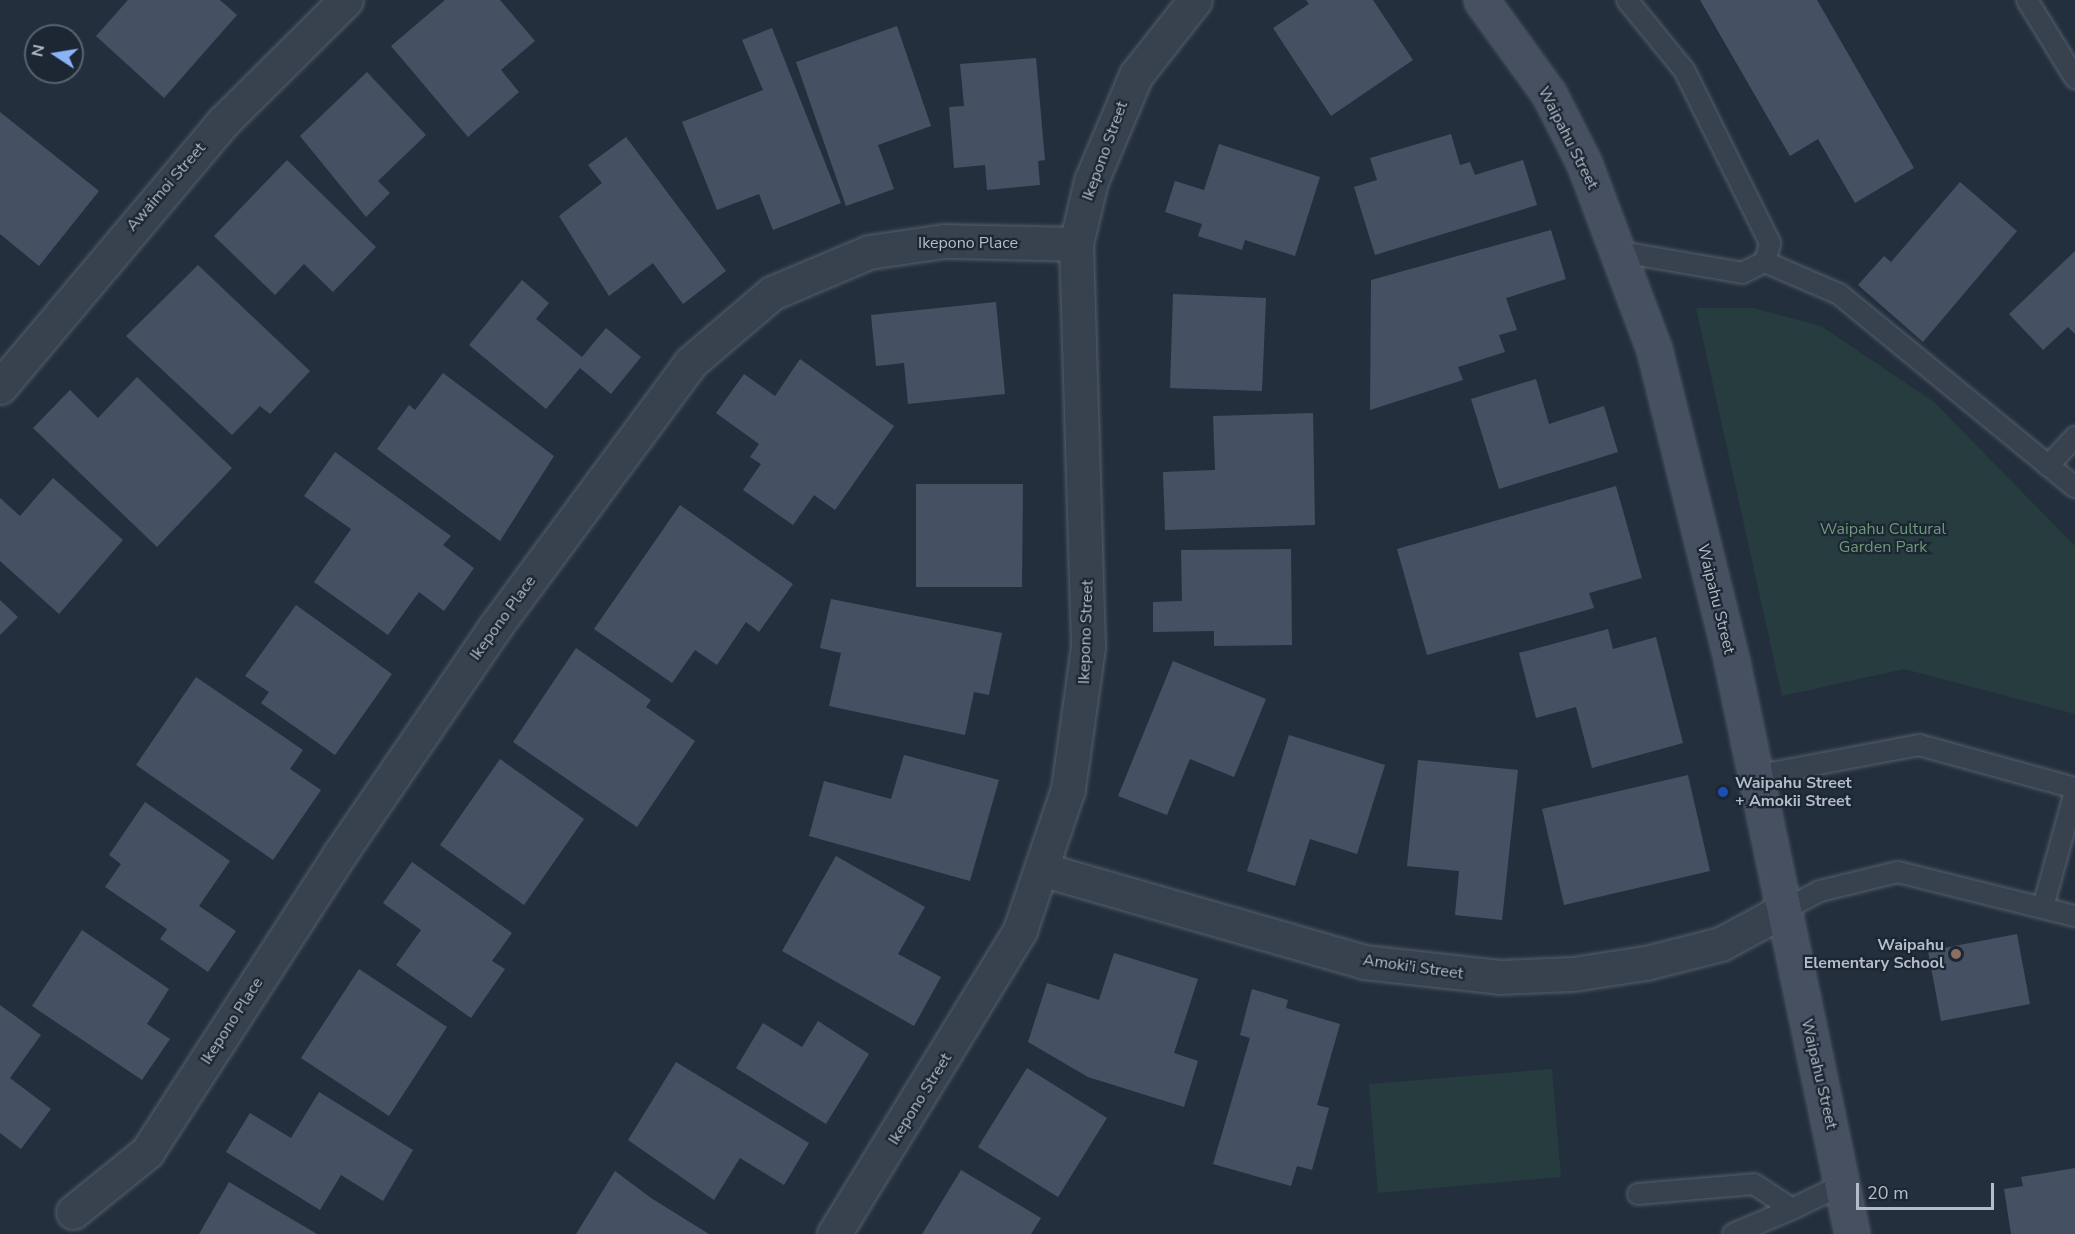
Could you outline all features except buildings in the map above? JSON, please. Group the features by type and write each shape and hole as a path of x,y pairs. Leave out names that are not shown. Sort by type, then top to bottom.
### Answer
{"street":[{"name":"Awaimoi Street","path":"0,387 223,122 346,0"},
{"name":"Ikepono Street","path":"834,1234 971,1017 1020,930 1044,870 1068,789 1089,647 1076,244 1091,181 1136,75 1195,0"},
{"name":"Waipahu Street","path":"1481,0 1549,94 1621,252 1654,349 1755,776 1782,911 1844,1184 1852,1234"},
{"name":"Ikepono Place","path":"73,1212 147,1152 428,726 690,363 772,293 869,252 944,241 1076,244"},
{"name":"Amoki'i Street","path":"1044,870 1364,962 1499,977 1646,963 1721,944 1782,911"}],"lane":[{"path":"1627,0 1684,70 1760,216 1770,243 1765,262"},
{"path":"2026,0 2075,78"},
{"path":"1621,252 1742,273 1765,262 1839,294 2075,487"},
{"path":"2048,466 2075,437"},
{"path":"1755,776 1919,745 2075,790 2043,907"},
{"path":"1782,911 1820,891 1898,872 2075,916"},
{"path":"1733,1234 1844,1184"},
{"path":"1638,1194 1754,1185 1792,1209"}],"green space":[{"name":"Waipahu Cultural Garden Park","path":"1696,308 1753,308 1821,326 1934,402 2075,546 2075,714 1904,669 1782,696"},
{"path":"1552,1069 1561,1177 1378,1193 1369,1084"}],"place":[{"name":"Waipahu Street + Amokii Street","path":"1723,792"},
{"name":"Waipahu Elementary School","path":"1956,954"}]}
